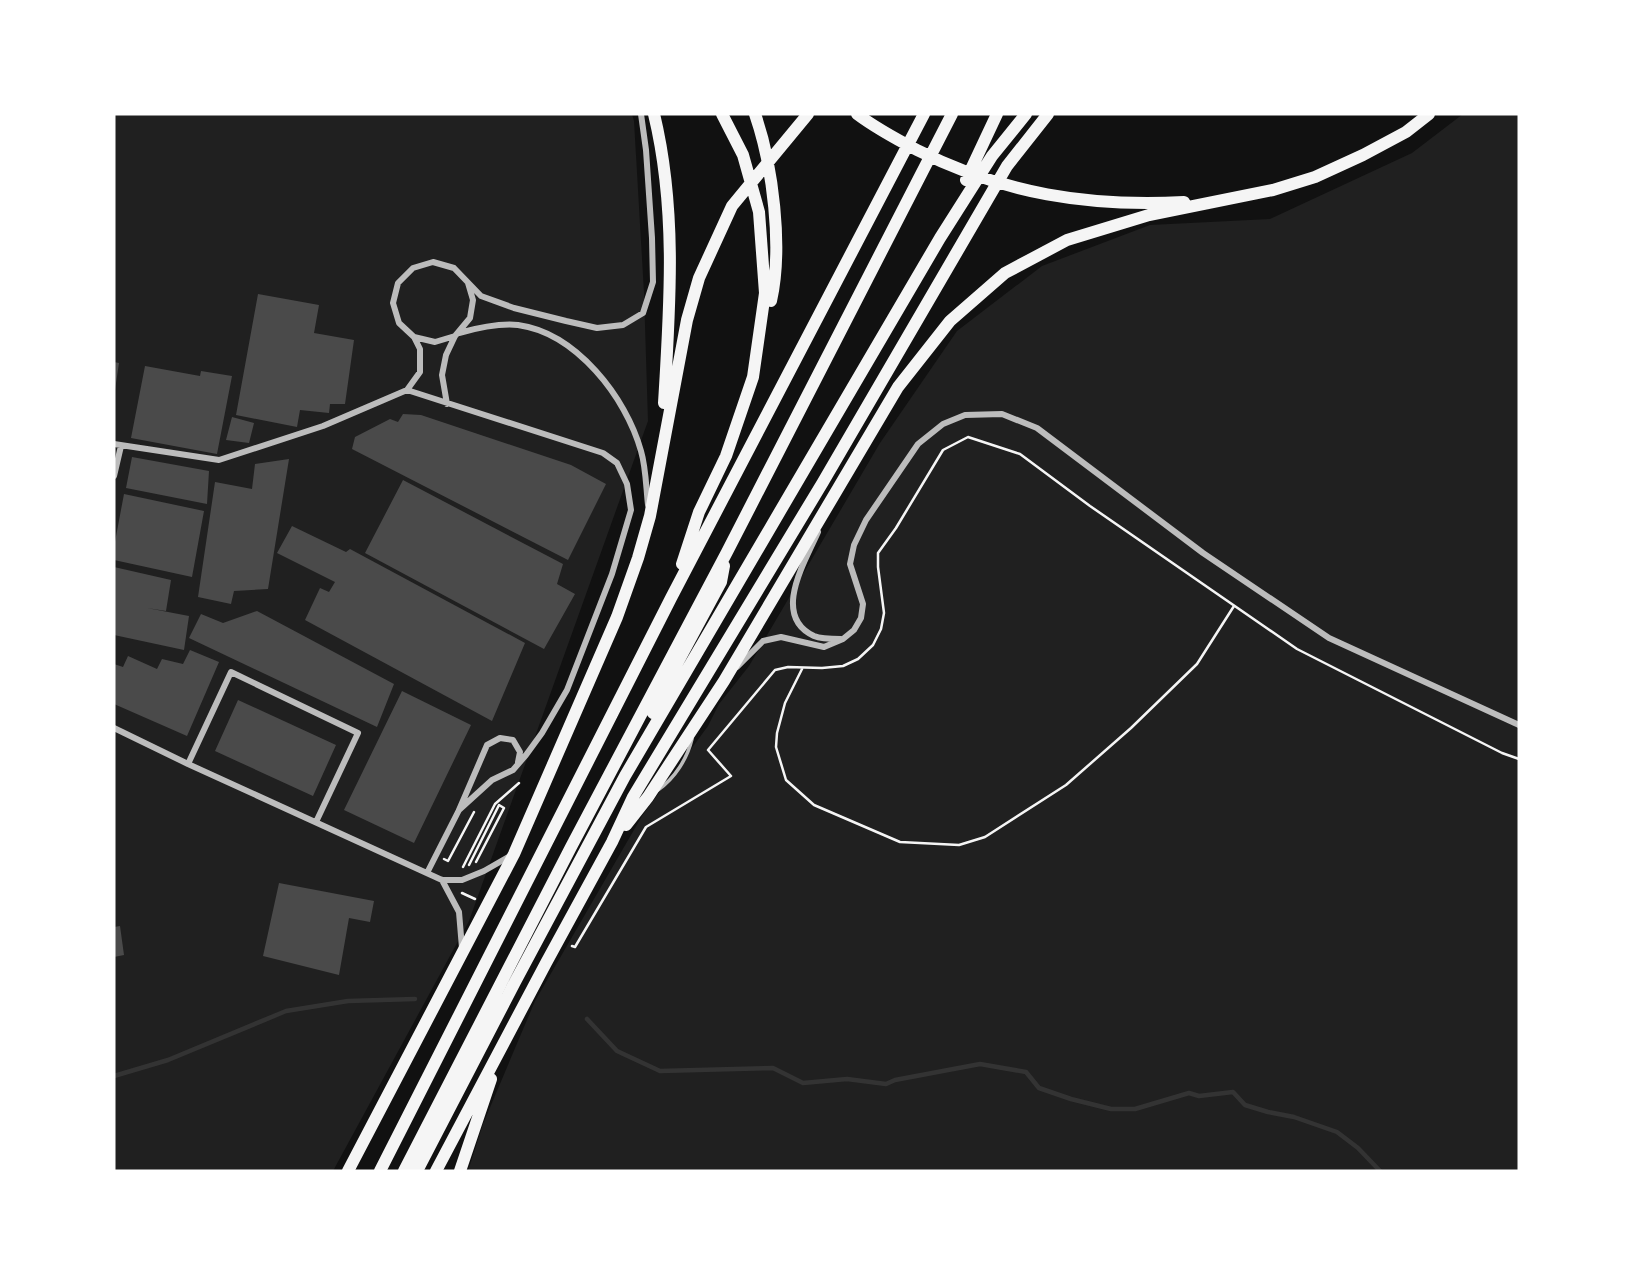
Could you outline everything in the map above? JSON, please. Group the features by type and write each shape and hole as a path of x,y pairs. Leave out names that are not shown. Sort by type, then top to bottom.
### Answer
{"highway":[{"path":"654,114 668,206 671,275 662,448"},
{"path":"722,114 743,155 759,212 765,293 753,377"},
{"path":"671,598 699,512 726,456 753,377 773,292 777,255 773,194 761,130 755,114"},
{"path":"348,1171 514,854 617,617 650,516 687,320 699,278 733,206 808,114"},
{"path":"857,114 877,129 946,164 1003,185 1031,192 1106,203 1229,199"},
{"path":"380,1171 671,598 924,114"},
{"path":"404,1171 952,114"},
{"path":"940,237 996,114"},
{"path":"417,1171 625,776 940,237 992,156 1026,114"},
{"path":"436,1171 612,842 633,797 830,470 1007,166 1048,114"},
{"path":"612,842 648,797 724,681 898,387 950,321 1005,272 1068,240 1149,215 1273,190 1315,177 1406,132 1429,114"},
{"path":"625,776 673,671 721,582 727,552"},
{"path":"460,1171 503,1042"}],"street":[{"path":"114,476 117,445 219,460 323,426 407,390 420,372 420,349 414,337 399,323 393,303 398,283 413,268 433,262 454,268 481,296 514,308 597,328 623,325 643,313 653,282 646,150 641,114"},
{"path":"447,404 442,375 446,355 457,334 470,318 473,300 468,283"},
{"path":"414,337 435,342 479,327 517,325 544,332 577,352 612,390 631,421 642,452 650,516"},
{"path":"407,390 603,453 617,463 626,484 631,510 612,574 567,690 541,733 513,770 492,780 459,810"},
{"path":"724,681 763,641 782,637 824,647 843,639 854,630 861,618 863,604 850,564 854,545 866,520 918,444 943,424 965,415 1002,414 1037,428 1203,553 1329,638 1519,725"},
{"path":"837,487 794,589 792,607 798,626 815,637 843,639"},
{"path":"188,764 231,672 358,733 316,822"},
{"path":"114,727 188,764 442,880 462,880 514,854"},
{"path":"428,873 459,810 486,745 500,738 513,740 520,752 517,764"},
{"path":"442,880 459,912 462,952"}],"path":[{"path":"730,776 708,750 775,670 788,667 843,666 858,659 873,645 881,629 884,613 878,553 943,450 968,437 1020,454 1090,506 1297,649 1502,753 1519,759"},
{"path":"803,668 785,703 777,733 776,747 786,780 814,805 900,842 959,845 985,837 1066,785 1131,728 1197,664 1234,606"},
{"path":"488,800 495,804 519,783"},
{"path":"437,855 448,861 476,808"}],"shaded area":[{"path":"114,114 632,114 634,121 648,421 469,921 333,1171 114,1171"},
{"path":"1463,114 1519,114 1519,1171 468,1171 483,1124 535,1001 642,816 708,726 719,704 749,666 880,443 957,331 1042,266 1150,225 1270,219 1412,153"}],"building":[{"path":"258,294 319,305 314,333 354,340 345,404 330,404 329,413 300,410 297,427 236,415"},
{"path":"114,362 119,363 115,390 114,390"},
{"path":"145,366 200,376 201,371 232,376 217,454 131,438"},
{"path":"403,414 421,415 571,465 606,484 568,560 352,449 355,437 390,419 398,422"},
{"path":"232,417 254,423 249,443 226,440"},
{"path":"132,457 209,471 207,504 126,488"},
{"path":"289,459 268,589 234,591 231,604 198,597 215,482 252,489 255,464"},
{"path":"403,480 563,564 557,584 575,594 544,649 365,553"},
{"path":"124,494 204,511 192,577 114,560"},
{"path":"292,526 346,552 350,549 525,643 492,721 305,620 320,588 329,592 335,582 277,553"},
{"path":"114,567 171,580 166,611 147,608 189,616 184,650 114,635"},
{"path":"257,611 394,684 377,727 189,638 201,614 223,623"},
{"path":"190,650 219,662 187,736 114,704 114,664 123,667 128,656 157,669 162,659 183,664"},
{"path":"402,691 471,725 414,843 344,810"},
{"path":"238,700 336,745 313,796 215,751"},
{"path":"279,883 374,901 370,922 349,918 339,975 263,956"},
{"path":"120,926 124,955 114,957 114,927"}],"waterway":[{"path":"114,1076 168,1060 286,1011 348,1001 415,999"},
{"path":"587,1019 617,1051 660,1071 773,1068 803,1083 847,1079 886,1084 980,1064 1026,1072 1039,1088 1111,1109 1135,1109 1189,1093 1199,1096 1233,1092 1245,1105 1294,1117 1337,1132 1358,1148 1380,1171"}]}
